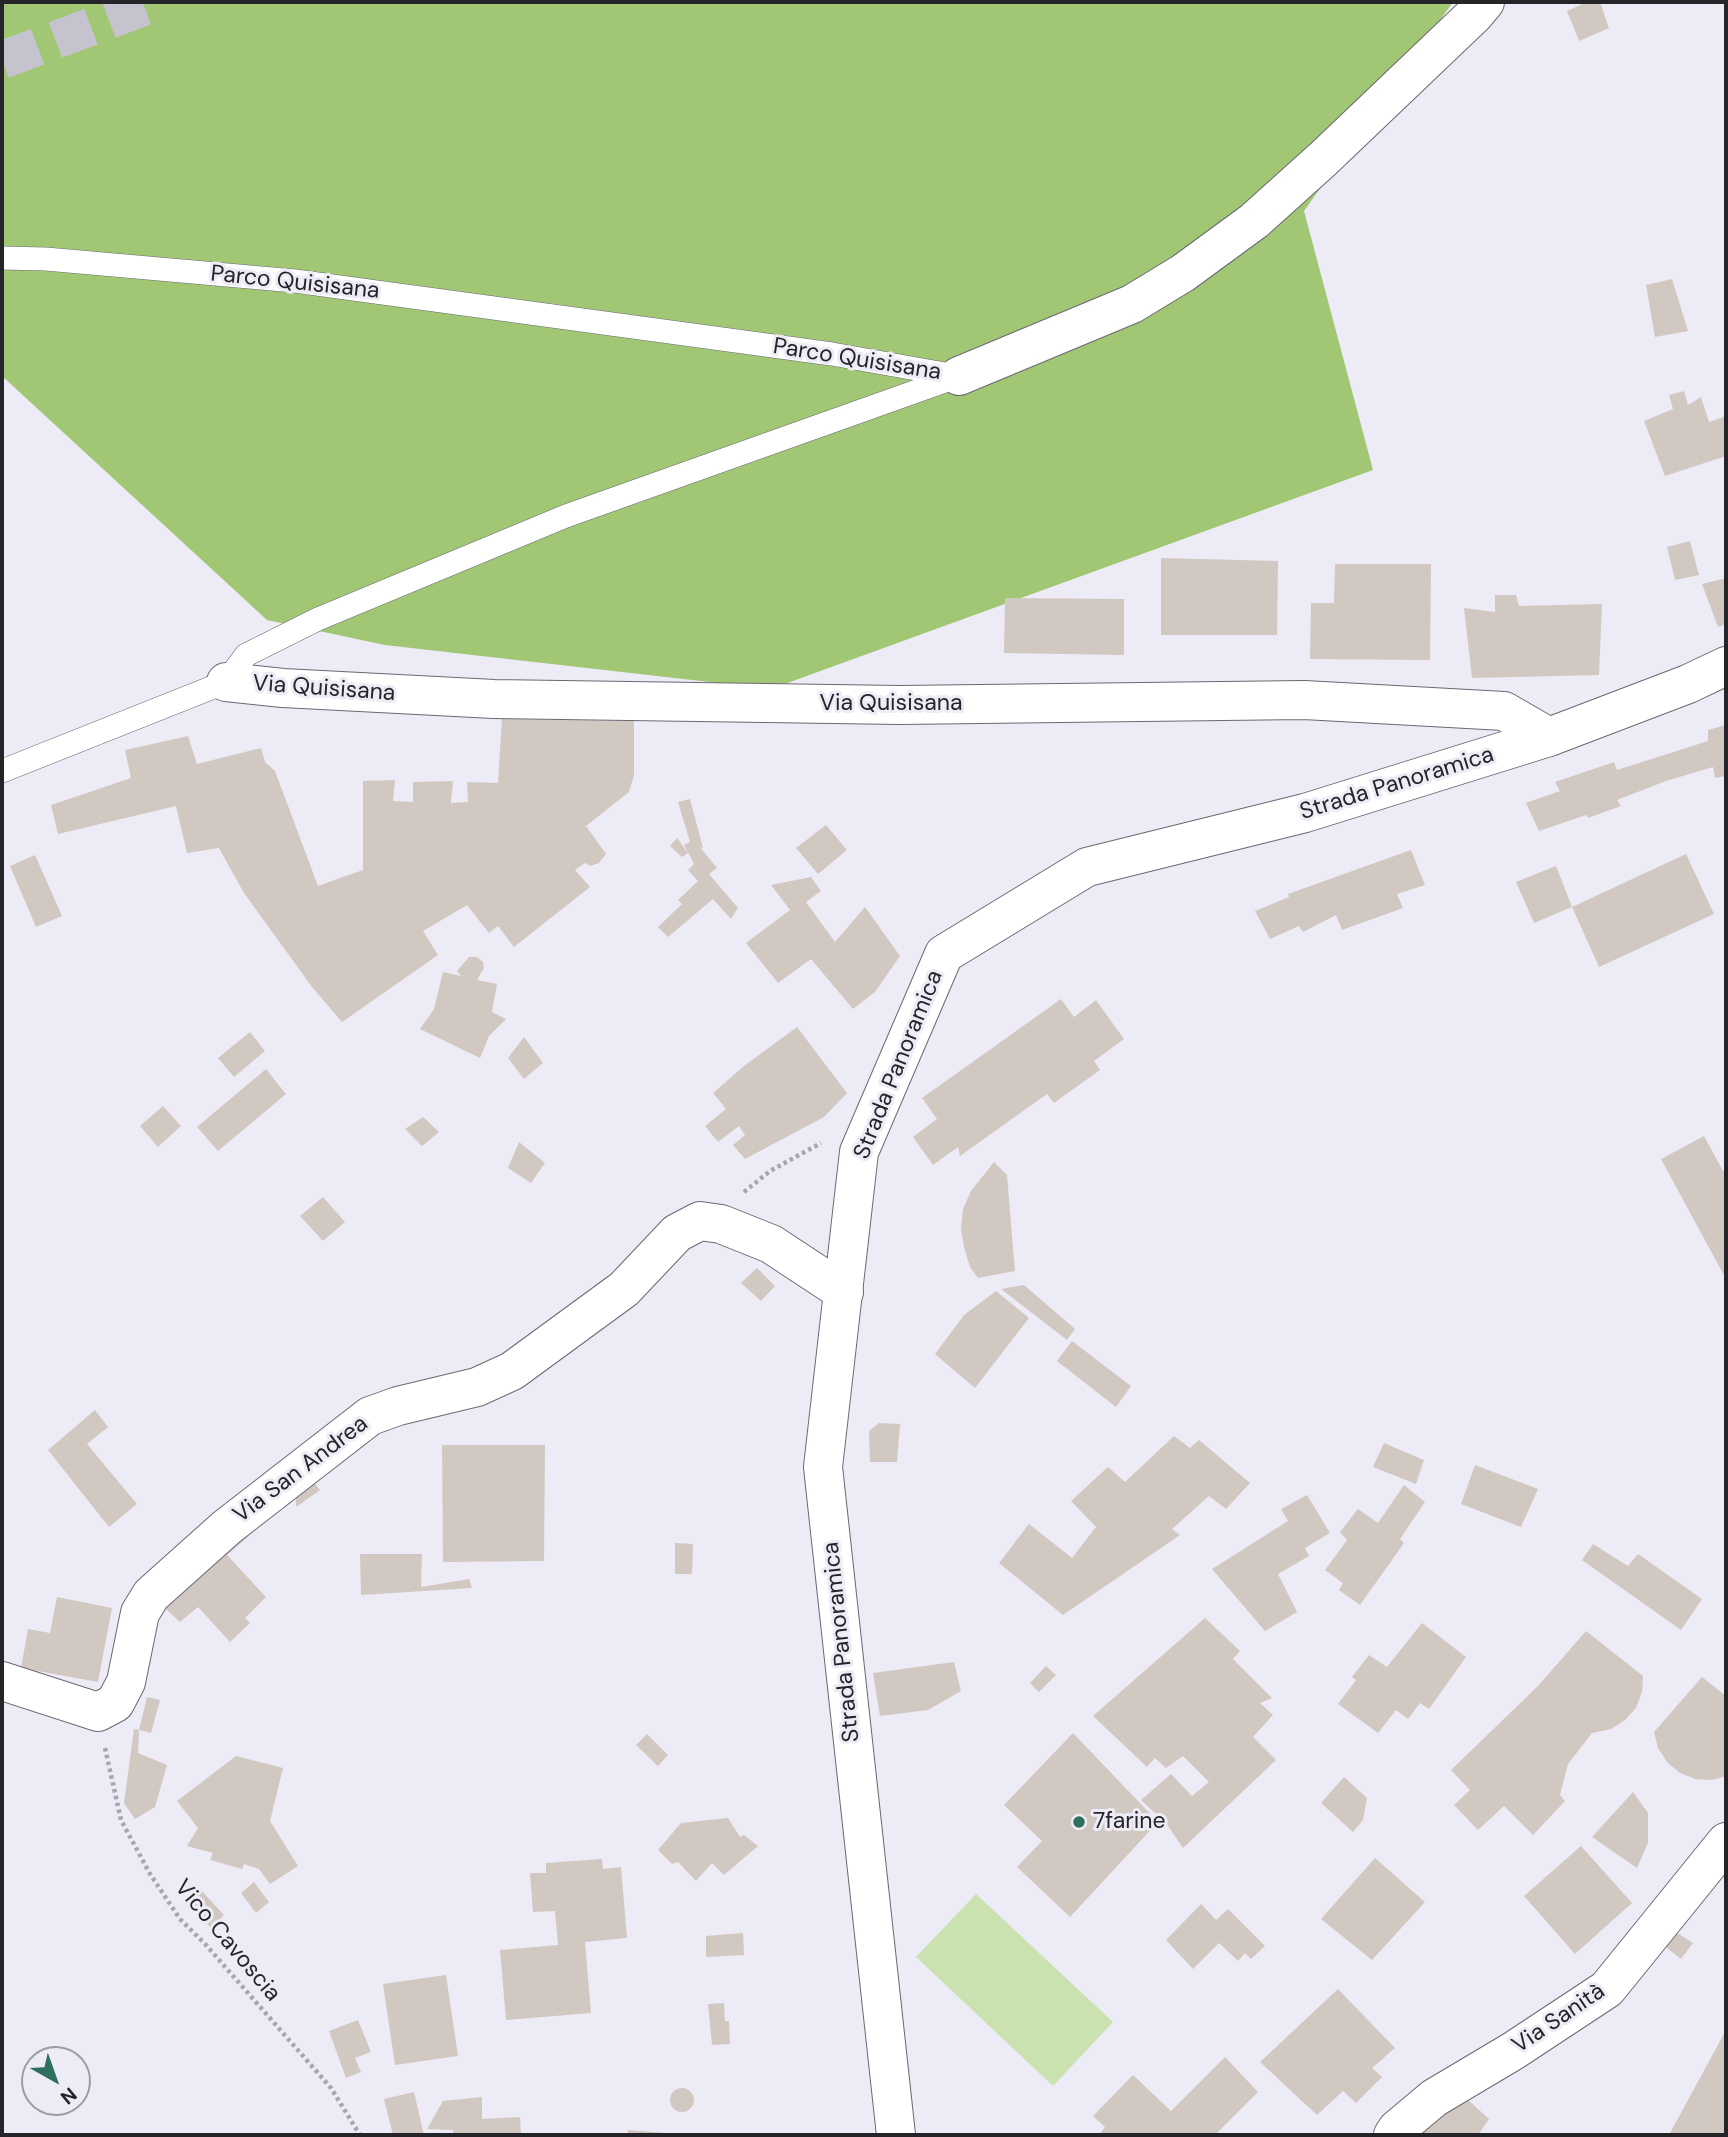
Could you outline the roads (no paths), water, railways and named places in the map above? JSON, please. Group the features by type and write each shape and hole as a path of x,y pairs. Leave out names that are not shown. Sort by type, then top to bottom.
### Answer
{"street":[{"path":"959,376 1132,304 1183,273 1254,221 1488,6"},
{"name":"Strada Panoramica","path":"896,2135 823,1467 859,1152 944,954 1087,867 1305,813 1549,737 1688,684 1726,666"},
{"name":"Via Quisisana","path":"226,682 283,688 494,699 900,705 1304,700 1504,711 1549,737"},
{"name":"Via San Andrea","path":"2,1681 98,1712 115,1703 126,1682 140,1613 151,1595 227,1527 370,1416 398,1406 477,1387 512,1371 624,1289 677,1233 700,1221 721,1224 771,1244 844,1292"},
{"name":"Via Sanità","path":"1393,2135 1434,2098 1513,2051 1607,1989 1726,1842"}],"lane":[{"name":"Parco Quisisana","path":"2,258 46,259 295,281 832,354 959,376"},
{"name":"Parco Quisisana","path":"226,682 246,655 342,609 566,516 959,376"},
{"path":"2,771 226,682"}],"tunnel":[{"path":"2,60 157,2"}],"place":[{"name":"7farine","path":"1079,1822"}]}
